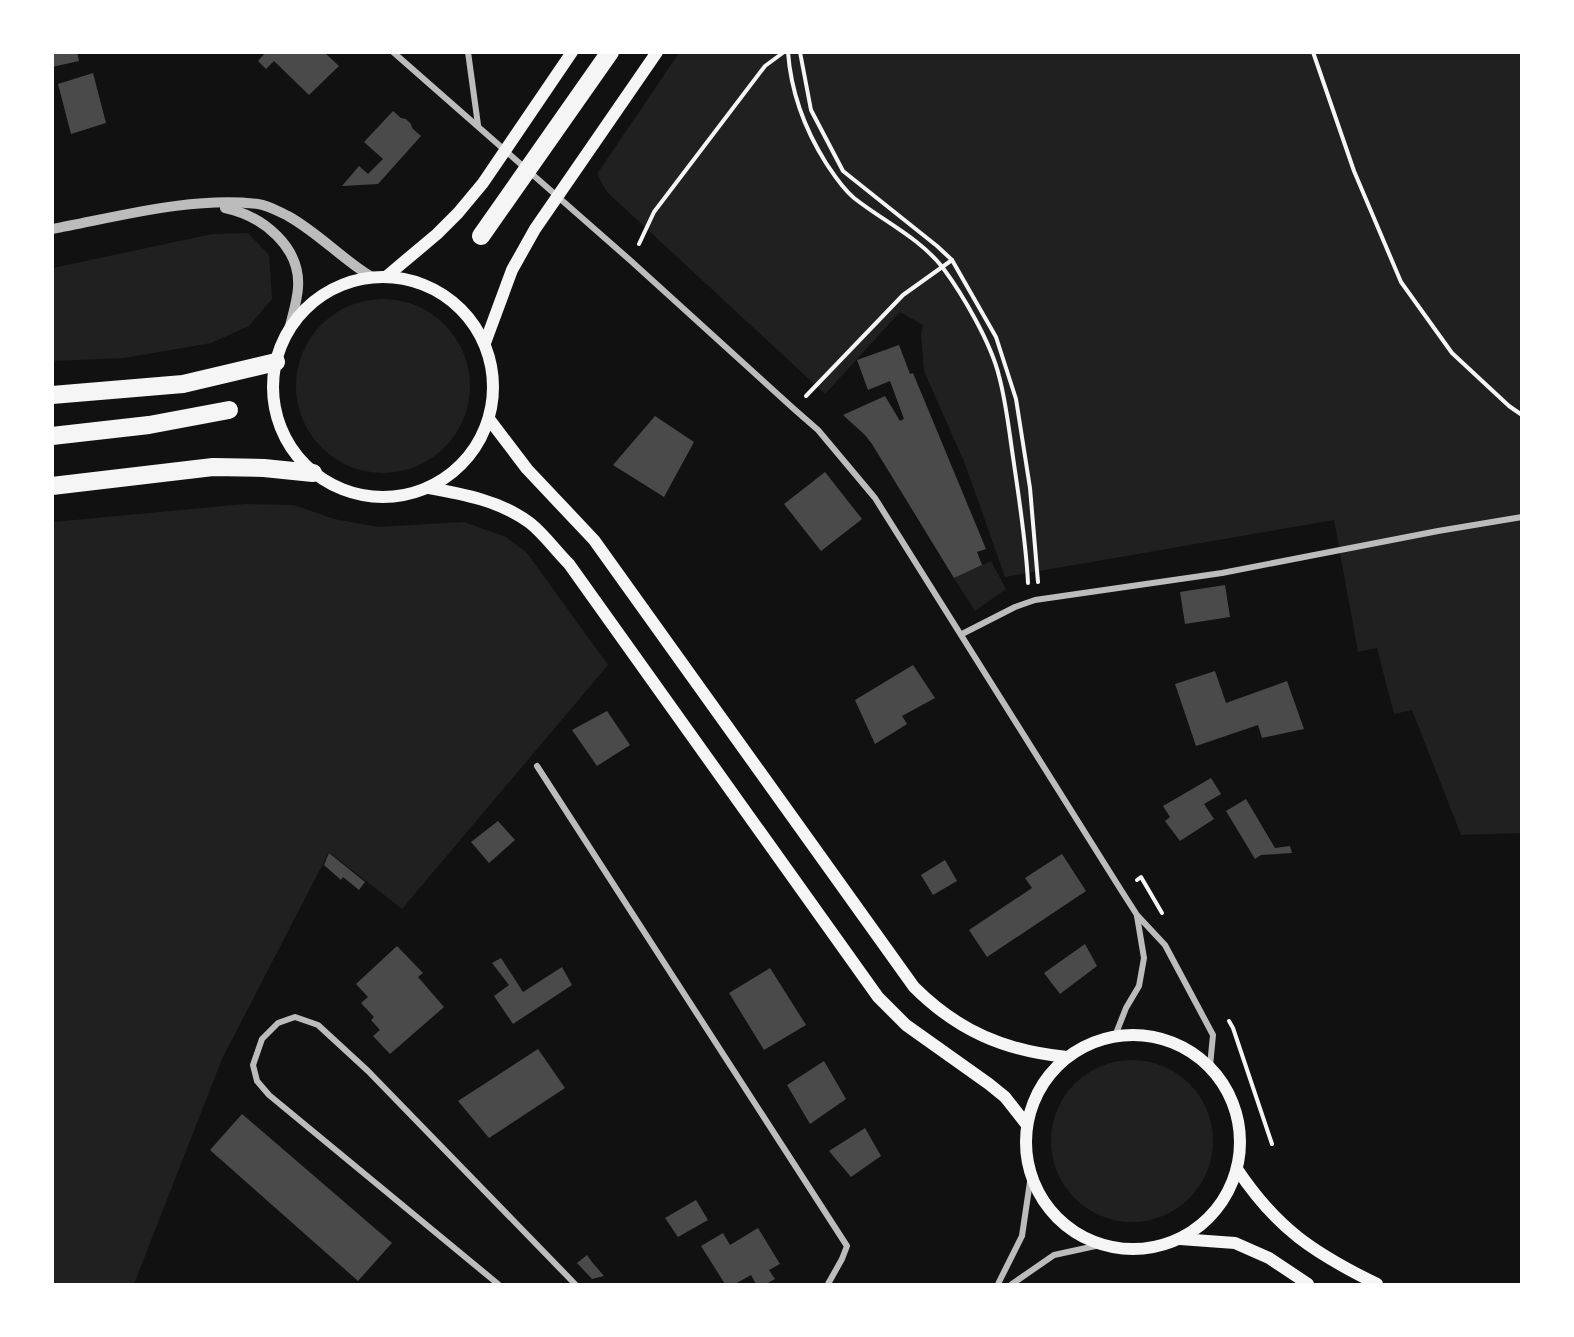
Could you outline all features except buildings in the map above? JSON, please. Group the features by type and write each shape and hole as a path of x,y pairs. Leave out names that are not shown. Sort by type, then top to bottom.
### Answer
{"highway":[{"path":"481,236 610,52"},
{"path":"52,395 183,384 276,362"},
{"path":"52,436 149,425 229,410"},
{"path":"52,486 213,466 313,473"}],"main road":[{"path":"387,276 437,234 483,183 572,52"},
{"path":"484,343 512,270 535,229 657,52"},
{"path":"387,276 418,282 446,296 468,317 484,343 493,381 489,419 475,449 451,474 429,488 394,497 365,496 338,488 313,473 287,441 274,403 276,362 289,330 311,304 348,280 387,276"},
{"path":"489,419 527,470 594,540 914,987 934,1007 960,1025 985,1038 1037,1054 1067,1057"},
{"path":"429,488 467,495 500,507 530,523 569,564 878,997 906,1025 1005,1097 1027,1125"},
{"path":"1149,1035 1182,1046 1210,1066 1227,1088 1237,1114 1241,1141 1237,1169 1225,1198 1205,1222 1179,1239 1154,1248 1127,1250 1100,1245 1077,1234 1057,1218 1041,1198 1031,1175 1026,1150 1027,1125 1035,1099 1048,1076 1067,1057 1090,1043 1115,1036 1149,1035"},
{"path":"1237,1169 1252,1192 1276,1220 1305,1244 1377,1284"},
{"path":"1179,1239 1235,1243 1269,1258 1308,1284"}],"street":[{"path":"393,52 594,228 818,430 875,498 1137,915 1165,945 1213,1035 1210,1066"},
{"path":"468,52 478,126"},
{"path":"52,229 205,203 260,204 289,217 351,265 370,276"},
{"path":"205,203 237,211 264,226 285,242 295,262 298,288 289,330"},
{"path":"962,634 1015,607 1035,600 1222,573 1521,517"},
{"path":"537,766 847,1246 828,1284"},
{"path":"1115,1036 1126,1008 1140,986 1144,958 1137,915"},
{"path":"498,1284 269,1095 257,1081 253,1065 262,1038 278,1023 295,1017 318,1025 368,1071 575,1284"},
{"path":"998,1284 1022,1236 1031,1175"},
{"path":"1012,1284 1054,1255 1100,1245"}],"path":[{"path":"631,261 654,212 765,66 786,52 798,108 812,140 838,182 852,196 917,243 942,267 984,338 999,375 1020,506 1028,585 1035,600"},
{"path":"800,52 811,110 843,171 952,260 996,337 1016,399 1030,488 1038,585 1035,600"},
{"path":"1313,52 1354,171 1401,282 1452,353 1521,415"},
{"path":"794,409 903,295 952,260"}],"shaded area":[{"path":"679,53 1521,53 1521,833 1461,835 1412,710 1394,714 1377,648 1358,652 1334,520 1005,577 965,464 924,371 921,334 923,325 900,312 825,394 607,192 597,174"},
{"path":"248,233 269,255 272,299 249,326 211,343 124,358 53,361 53,268 212,234"},
{"path":"383,299 400,300 416,305 432,313 445,324 456,337 464,353 469,369 469,403 464,419 456,435 445,448 432,459 416,467 400,472 383,473 366,472 350,467 334,459 321,448 310,435 302,419 297,403 296,386 297,369 302,353 310,337 321,324 334,313 350,305 366,300"},
{"path":"245,504 294,505 334,519 378,527 464,522 506,537 527,553 608,665 402,909 329,852 222,1059 134,1284 53,1284 53,522"},
{"path":"991,561 1006,589 975,611 954,578"},
{"path":"1132,1060 1163,1066 1189,1084 1207,1110 1213,1141 1207,1172 1189,1198 1163,1216 1132,1222 1101,1216 1075,1198 1057,1172 1051,1141 1057,1110 1075,1084 1101,1066"}]}
